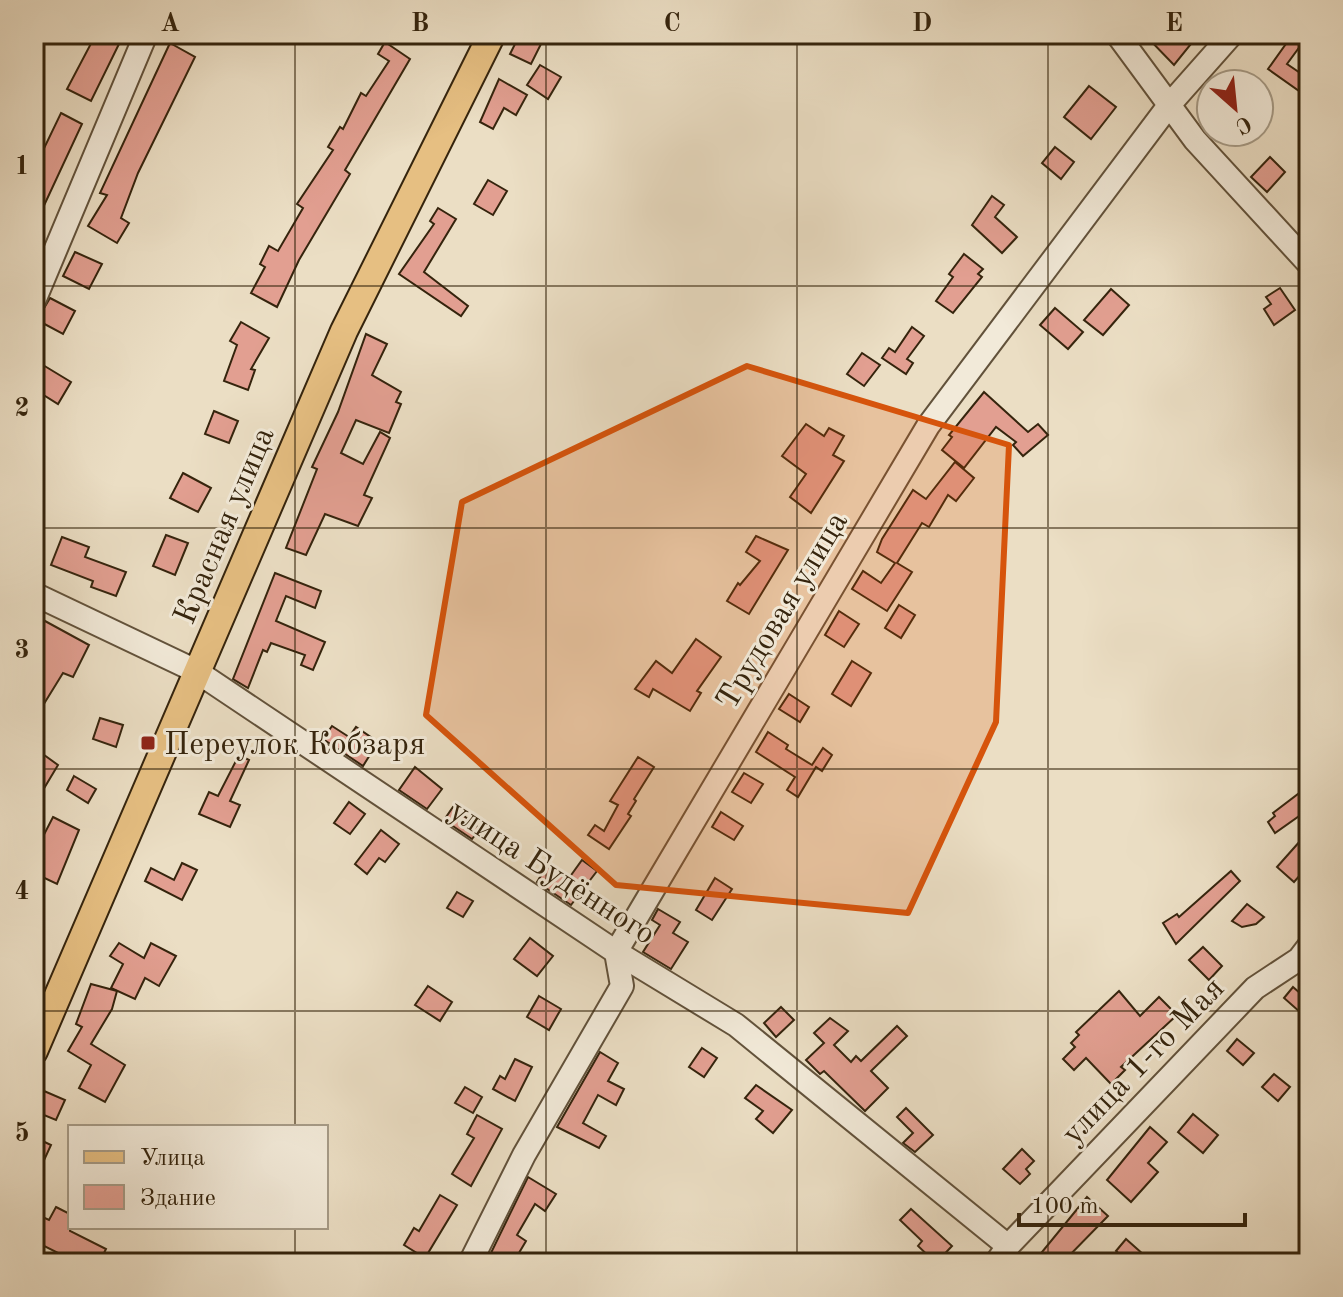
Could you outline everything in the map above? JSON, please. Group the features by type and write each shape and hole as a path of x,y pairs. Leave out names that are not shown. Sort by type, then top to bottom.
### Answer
{"main road":[{"name":"Красная улица","path":"34,1051 344,331 492,34"}],"street":[{"path":"34,301 146,34"},
{"path":"1117,34 1195,140 1309,264"},
{"name":"Трудовая улица","path":"616,952 928,426 1170,104 1232,34"},
{"name":"улица Будённого","path":"34,594 196,671 616,952 736,1025 1002,1254"},
{"name":"улица 1-го Мая","path":"1002,1254 1255,988 1299,959 1309,946"},
{"path":"470,1263 524,1155 622,986 616,952"}],"highlighted area":[{"path":"747,366 1009,445 996,722 908,913 616,885 426,715 462,502"}],"building":[{"path":"96,34 119,44 91,101 67,89"},
{"path":"520,34 546,34 531,64 510,54"},
{"path":"1144,34 1199,34 1174,65"},
{"path":"1293,34 1309,34 1287,64 1309,79 1309,98 1275,74 1275,68 1269,68"},
{"path":"385,42 410,59 345,170 350,174 299,260 277,307 251,293 265,267 260,264 269,246 278,251 303,208 297,204 333,150 328,147 340,127 343,129 361,93 366,96 389,61 378,54"},
{"path":"170,43 195,57 138,173 121,218 129,223 117,243 88,226 107,195 100,193"},
{"path":"540,65 561,77 548,99 527,85"},
{"path":"499,79 527,95 516,115 504,108 493,129 480,122"},
{"path":"1089,86 1116,107 1091,139 1064,117"},
{"path":"61,113 82,124 34,227 34,169"},
{"path":"1055,147 1074,162 1061,179 1042,163"},
{"path":"1270,157 1285,172 1267,192 1251,177"},
{"path":"488,180 507,191 493,215 474,204"},
{"path":"992,196 1004,205 995,217 1017,237 1002,253 972,225"},
{"path":"438,208 456,219 424,272 468,306 461,316 399,274 434,224 430,221"},
{"path":"75,252 102,264 89,289 63,276"},
{"path":"964,254 983,269 978,274 982,277 953,313 936,301 953,277 949,274"},
{"path":"1280,288 1295,310 1274,325 1264,309 1271,304 1266,297"},
{"path":"1111,289 1129,305 1103,335 1084,320"},
{"path":"50,298 75,311 63,334 37,320"},
{"path":"1055,308 1083,332 1068,349 1040,325"},
{"path":"241,322 269,338 251,369 255,370 248,390 224,381 237,345 230,341"},
{"path":"912,327 924,336 907,359 913,363 906,374 882,358 889,348 895,352"},
{"path":"366,334 387,344 372,375 401,392 396,402 401,404 389,433 356,420 341,453 363,464 380,432 390,438 364,495 372,498 358,526 325,514 306,555 286,548 317,469 312,467 338,412"},
{"path":"862,353 880,365 864,386 847,374"},
{"path":"38,362 71,382 58,404 34,389 34,369"},
{"path":"984,392 1028,432 1038,424 1048,435 1023,456 1013,445 1016,442 996,427 964,468 942,450 952,437 949,435"},
{"path":"214,411 238,421 229,443 205,434"},
{"path":"806,424 824,436 829,428 844,436 833,455 844,461 811,513 790,497 806,474 782,456"},
{"path":"955,462 974,478 956,501 948,495 929,527 922,523 897,563 912,572 887,611 852,589 863,571 881,583 895,563 877,552 882,539 913,490 926,499"},
{"path":"183,473 211,488 198,512 170,498"},
{"path":"166,535 188,543 175,575 153,566"},
{"path":"756,536 788,550 749,614 727,601 738,583 740,585 760,561 746,552"},
{"path":"62,537 89,547 85,557 126,572 116,596 91,587 93,581 51,565"},
{"path":"275,573 321,591 315,608 286,596 276,621 325,642 313,670 301,665 305,655 271,643 267,652 263,650 248,688 233,679"},
{"path":"899,605 915,615 901,638 885,628"},
{"path":"839,611 859,624 844,647 825,635"},
{"path":"34,615 89,645 73,677 63,673 34,720"},
{"path":"696,639 721,657 697,691 701,693 690,711 653,689 649,697 635,689 656,661 672,673"},
{"path":"852,661 871,673 851,706 832,694"},
{"path":"789,694 809,707 800,722 779,709"},
{"path":"100,718 123,725 116,747 93,739"},
{"path":"332,726 349,737 356,727 378,742 363,766 323,739"},
{"path":"768,732 788,745 786,749 812,765 823,748 832,755 822,771 816,767 798,797 787,790 795,777 756,752"},
{"path":"40,752 58,765 43,790 34,784 34,761"},
{"path":"239,755 249,760 230,801 240,805 230,827 199,814 209,792 218,796"},
{"path":"638,757 654,767 634,799 636,801 628,814 631,816 609,849 588,835 595,825 604,831 618,805 610,801"},
{"path":"415,767 442,789 427,809 399,790"},
{"path":"744,773 763,784 751,803 732,792"},
{"path":"74,776 96,789 88,803 67,790"},
{"path":"1298,794 1309,809 1275,833 1268,822 1275,816 1273,813"},
{"path":"349,802 365,814 350,834 334,823"},
{"path":"453,807 480,829 472,839 444,820"},
{"path":"721,812 743,826 734,840 712,827"},
{"path":"53,817 79,830 57,884 34,873 34,854"},
{"path":"381,830 399,844 385,862 379,858 367,874 355,864"},
{"path":"1309,831 1309,865 1294,882 1277,867"},
{"path":"582,860 597,871 571,905 537,882 547,866 569,878"},
{"path":"182,863 197,870 182,900 145,881 151,868 174,880"},
{"path":"1231,871 1240,881 1176,944 1163,923 1177,914 1179,917"},
{"path":"715,878 732,889 712,920 696,910"},
{"path":"457,892 473,901 463,917 447,908"},
{"path":"1247,904 1264,917 1256,924 1242,927 1232,921"},
{"path":"658,909 680,922 673,933 688,942 671,969 643,952 660,925 652,920"},
{"path":"530,938 553,956 537,976 514,959"},
{"path":"119,943 144,958 151,943 176,956 159,986 145,978 135,999 111,988 123,964 110,956"},
{"path":"1203,947 1222,966 1209,980 1189,960"},
{"path":"91,984 117,991 112,1009 91,1044 125,1065 105,1102 79,1088 91,1065 68,1051 82,1027 76,1024"},
{"path":"428,986 452,1002 440,1021 415,1005"},
{"path":"1293,987 1309,1001 1309,1020 1284,998"},
{"path":"1119,991 1140,1016 1159,997 1177,1015 1121,1067 1125,1070 1111,1084 1086,1058 1074,1070 1063,1059 1075,1047 1071,1043 1079,1035 1076,1032"},
{"path":"539,996 561,1009 549,1030 527,1017"},
{"path":"781,1007 794,1020 776,1037 764,1023"},
{"path":"830,1018 848,1031 834,1045 851,1062 856,1056 861,1061 897,1026 907,1036 871,1071 888,1088 865,1111 824,1071 820,1074 806,1060 824,1043 814,1033"},
{"path":"1237,1039 1254,1053 1243,1065 1227,1051"},
{"path":"702,1048 717,1058 704,1077 689,1067"},
{"path":"600,1052 618,1063 608,1081 624,1089 616,1105 598,1095 583,1123 606,1136 599,1148 557,1127"},
{"path":"515,1059 532,1067 515,1101 493,1089 500,1076 505,1079"},
{"path":"1274,1074 1290,1087 1278,1101 1262,1087"},
{"path":"756,1085 792,1110 773,1133 756,1119 763,1111 745,1098"},
{"path":"465,1087 482,1097 473,1113 455,1103"},
{"path":"44,1091 65,1100 56,1120 34,1111"},
{"path":"906,1108 933,1135 915,1152 903,1143 913,1133 897,1117"},
{"path":"1193,1114 1218,1135 1203,1153 1178,1132"},
{"path":"477,1115 502,1129 471,1186 452,1174 474,1138 467,1134"},
{"path":"1150,1127 1167,1142 1148,1163 1158,1172 1131,1202 1107,1180"},
{"path":"34,1137 51,1145 34,1182"},
{"path":"1022,1149 1034,1161 1026,1169 1030,1174 1020,1184 1003,1169"},
{"path":"528,1177 556,1194 545,1211 535,1204 517,1235 526,1241 513,1263 495,1263 488,1259"},
{"path":"440,1195 457,1205 425,1258 404,1245 414,1228 419,1231"},
{"path":"1087,1197 1108,1216 1062,1263 1033,1263"},
{"path":"56,1207 68,1213 70,1231 106,1249 99,1263 78,1263 34,1241 34,1213 49,1220"},
{"path":"911,1209 952,1246 936,1263 918,1246 922,1241 900,1220"},
{"path":"1126,1239 1153,1263 1130,1263 1116,1251"}],"place":[{"name":"Переулок Кобзаря","path":"148,743"}]}
